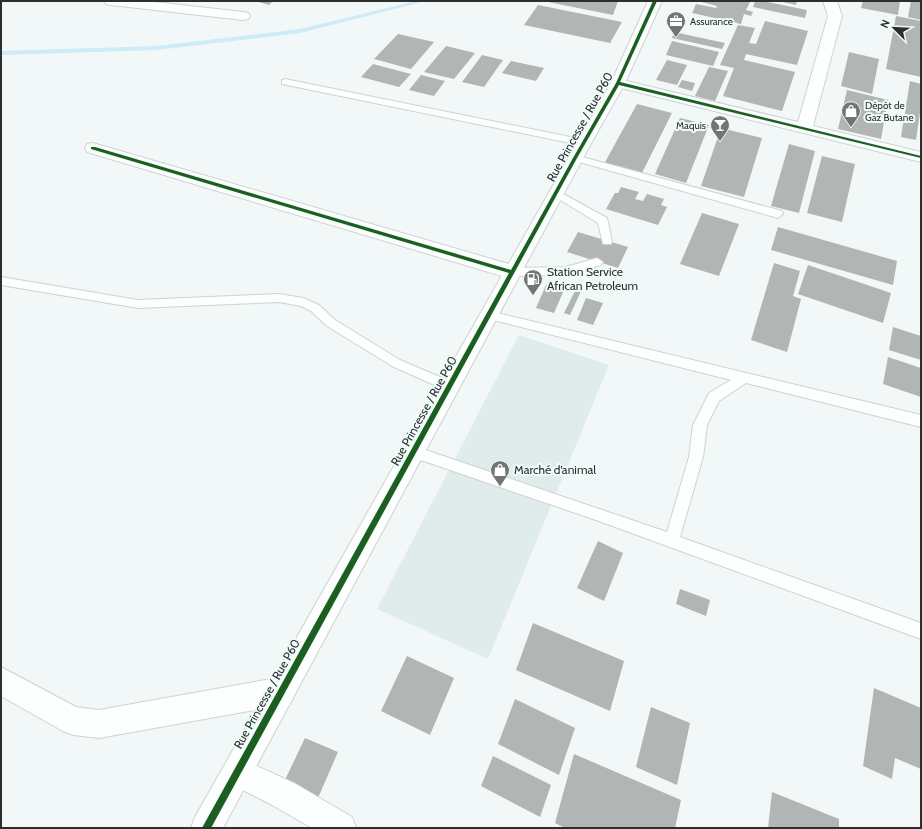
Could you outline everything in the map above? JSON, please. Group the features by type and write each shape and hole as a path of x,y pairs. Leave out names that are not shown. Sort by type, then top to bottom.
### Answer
{"street":[{"path":"112,1 243,16"},
{"name":"Rue Princesse / Rue P60","path":"206,828 512,272 618,83 655,1"},
{"path":"804,129 834,16 834,9 830,1"},
{"path":"618,83 921,157"},
{"path":"94,148 512,272"},
{"path":"1,681 72,721 99,724 282,691"},
{"path":"237,772 283,794 341,828"}],"lane":[{"path":"285,82 580,150 778,214"},
{"path":"556,193 603,221 607,240"},
{"path":"512,272 566,271 597,262"},
{"path":"1,281 138,304 279,298 303,302 315,308 331,323 396,363 450,387"},
{"path":"489,315 921,421"},
{"path":"672,541 696,457 700,425 714,397 744,378"},
{"path":"414,452 672,541 921,631"}],"shaded area":[{"name":"Marché d’animal","path":"519,335 609,365 488,659 377,609"}],"building":[{"path":"255,1 273,1 269,5"},
{"path":"543,1 618,1 613,15"},
{"path":"698,1 746,1 750,2 746,10 753,12 751,16 744,14 741,24 692,13 696,4 716,8 717,6"},
{"path":"755,1 763,1 807,10 805,18 753,7"},
{"path":"778,1 797,1 796,5"},
{"path":"863,1 900,1 898,15 861,8"},
{"path":"911,1 921,1 921,20 908,17"},
{"path":"538,5 622,22 610,43 524,25"},
{"path":"896,16 921,21 921,77 886,69"},
{"path":"765,21 808,31 797,65 746,54 744,60 795,72 782,111 723,96 734,68 720,65 738,25 755,28 749,43 756,44"},
{"path":"674,32 725,43 722,49 672,38"},
{"path":"398,34 434,42 411,69 374,59"},
{"path":"672,41 719,52 713,66 666,55"},
{"path":"446,46 475,53 454,79 424,72"},
{"path":"849,52 879,59 872,94 841,86"},
{"path":"482,55 503,60 484,87 462,82"},
{"path":"667,60 687,65 677,85 656,80"},
{"path":"511,61 544,68 536,81 502,73"},
{"path":"373,64 411,74 399,87 361,77"},
{"path":"709,67 728,71 715,101 695,96"},
{"path":"421,75 445,81 434,96 409,90"},
{"path":"682,80 695,83 692,91 678,87"},
{"path":"910,81 921,84 921,106 916,140 901,137"},
{"path":"847,90 888,100 881,139 838,129"},
{"path":"637,104 672,113 641,175 604,164"},
{"path":"680,118 709,125 686,183 655,174"},
{"path":"721,128 762,138 744,197 701,186"},
{"path":"789,144 815,151 799,213 771,206"},
{"path":"822,156 855,164 842,222 807,213"},
{"path":"621,187 639,192 635,199 643,201 647,194 664,199 661,205 667,207 658,225 606,209 615,193 618,193"},
{"path":"702,213 739,224 719,276 680,264"},
{"path":"778,227 897,261 893,285 771,250"},
{"path":"578,232 628,247 618,268 567,252"},
{"path":"774,263 800,271 793,296 801,299 787,352 751,340"},
{"path":"808,265 891,293 883,323 798,294"},
{"path":"546,285 564,290 554,313 536,308"},
{"path":"577,287 582,289 570,315 564,313"},
{"path":"586,298 603,303 593,325 577,320"},
{"path":"893,327 921,336 921,360 889,350"},
{"path":"888,357 921,368 921,397 883,384"},
{"path":"598,541 623,553 604,601 577,588"},
{"path":"680,589 710,600 706,616 676,604"},
{"path":"533,623 624,661 610,711 516,670"},
{"path":"407,656 454,678 430,735 381,711"},
{"path":"874,688 921,708 921,769 895,758 892,779 863,766"},
{"path":"515,699 575,728 559,775 498,744"},
{"path":"651,707 690,723 677,785 636,767"},
{"path":"305,738 338,752 318,798 284,782"},
{"path":"574,754 681,800 675,828 565,828 555,823"},
{"path":"493,756 551,785 540,817 481,786"},
{"path":"772,792 839,819 839,828 768,828"}],"waterway":[{"path":"1,53 157,48 300,31 423,1"}],"cycle path":[{"path":"206,828 575,158 618,83 655,1"},
{"path":"618,83 921,157"},
{"path":"93,148 512,272"}],"place":[{"name":"Assurance","path":"676,38"},
{"name":"Dépôt de Gaz Butane","path":"851,128"},
{"name":"Maquis","path":"720,142"},
{"name":"Station Service African Petroleum","path":"533,296"},
{"name":"Marché d’animal","path":"500,487"}]}
